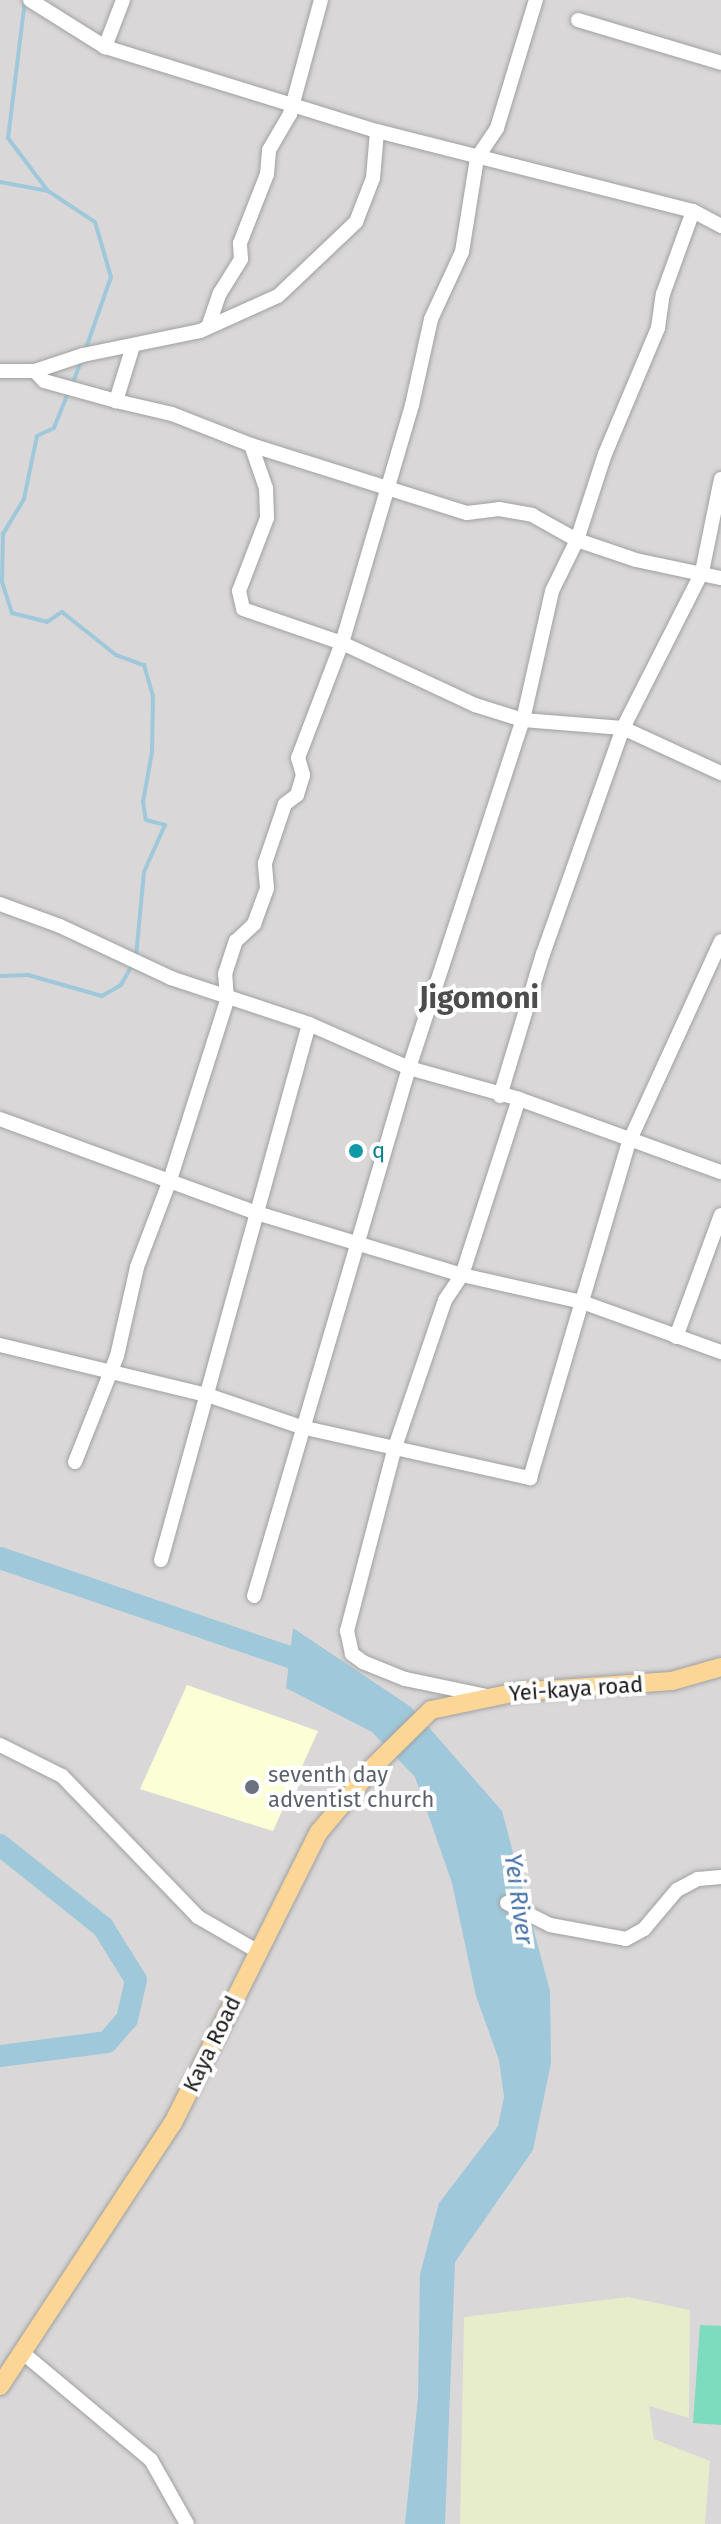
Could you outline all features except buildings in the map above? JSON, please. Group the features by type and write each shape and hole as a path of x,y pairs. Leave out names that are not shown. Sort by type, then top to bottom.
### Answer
{"main road":[{"name":"Yei-kaya road","path":"431,1710 488,1696 672,1681 721,1667"},
{"name":"Kaya Road","path":"0,2386 173,2123 319,1832 374,1766 431,1710"}],"street":[{"path":"30,0 105,47 377,131 477,158 573,176 693,211 721,226"},
{"path":"105,47 123,0"},
{"path":"208,327 220,293 241,259 240,243 267,174 269,150 292,106 321,0"},
{"path":"75,1462 112,1370 137,1267 170,1180 227,1000 225,974 236,941 254,924 267,888 265,863 285,804 297,795 303,775 298,758 342,643 431,319 462,252 477,158 497,128 536,0"},
{"path":"578,20 721,63"},
{"path":"0,371 35,371 208,327 278,296 356,222 373,178 377,131"},
{"path":"254,1596 301,1427 409,1068 523,720 552,591 577,540 605,454 658,328 663,294 693,211"},
{"path":"116,401 133,346"},
{"path":"35,371 44,381 172,414 251,445 467,513 499,509 532,515 577,540 636,560 721,578"},
{"path":"251,445 266,488 267,518 239,591 243,609 342,643 475,705 523,720 623,728 721,773"},
{"path":"500,1096 543,954 623,728 702,572 721,479"},
{"path":"0,904 227,1000 309,1024 409,1068 519,1099 629,1142 721,1172"},
{"path":"0,1345 207,1395 301,1427 530,1478 629,1142 721,941"},
{"path":"161,1560 260,1214 309,1024"},
{"path":"488,1696 405,1679 352,1654 347,1631 394,1450 445,1300 462,1275 519,1099"},
{"path":"0,1119 260,1214 359,1240 462,1275 582,1302 721,1352"},
{"path":"676,1337 721,1215"},
{"path":"0,1745 62,1776 198,1917 257,1951"},
{"path":"507,1903 550,1925 626,1939 644,1929 677,1890 698,1879 721,1877"},
{"path":"23,2353 151,2460 187,2524"}],"shaded area":[{"path":"0,0 721,0 721,2524 0,2524"},
{"path":"187,1685 318,1731 273,1831 140,1789"},
{"path":"628,2297 690,2310 689,2418 649,2406 654,2439 710,2461 705,2524 460,2524 464,2317"}],"green space":[{"path":"700,2325 721,2326 721,2425 693,2423"}],"water":[{"path":"293,1628 411,1707 502,1811 550,1991 551,2063 533,2150 455,2262 445,2524 405,2524 418,2397 420,2274 439,2203 498,2126 504,2097 499,2060 476,1996 452,1883 415,1777 372,1732 286,1688"}],"waterway":[{"path":"25,0 8,138 48,191 95,222 111,277 85,351"},
{"path":"0,182 48,191"},
{"path":"72,385 82,359"},
{"path":"68,393 54,428 37,436 24,499 3,534 2,582 12,613 47,622 62,612 116,655 144,665 153,696 152,752 143,802 146,820 165,825 144,872 136,957"},
{"path":"0,976 28,975 102,996 121,985 132,965"},
{"name":"Yei River","path":"0,1558 307,1663 314,1670"},
{"name":"Yei River","path":"0,1845 103,1927 136,1980 127,2019 107,2042 0,2056"}],"place":[{"name":"q","path":"356,1151"},
{"name":"seventh day adventist church","path":"252,1787"}],"district":[{"name":"Jigomoni","path":"479,998"}]}
